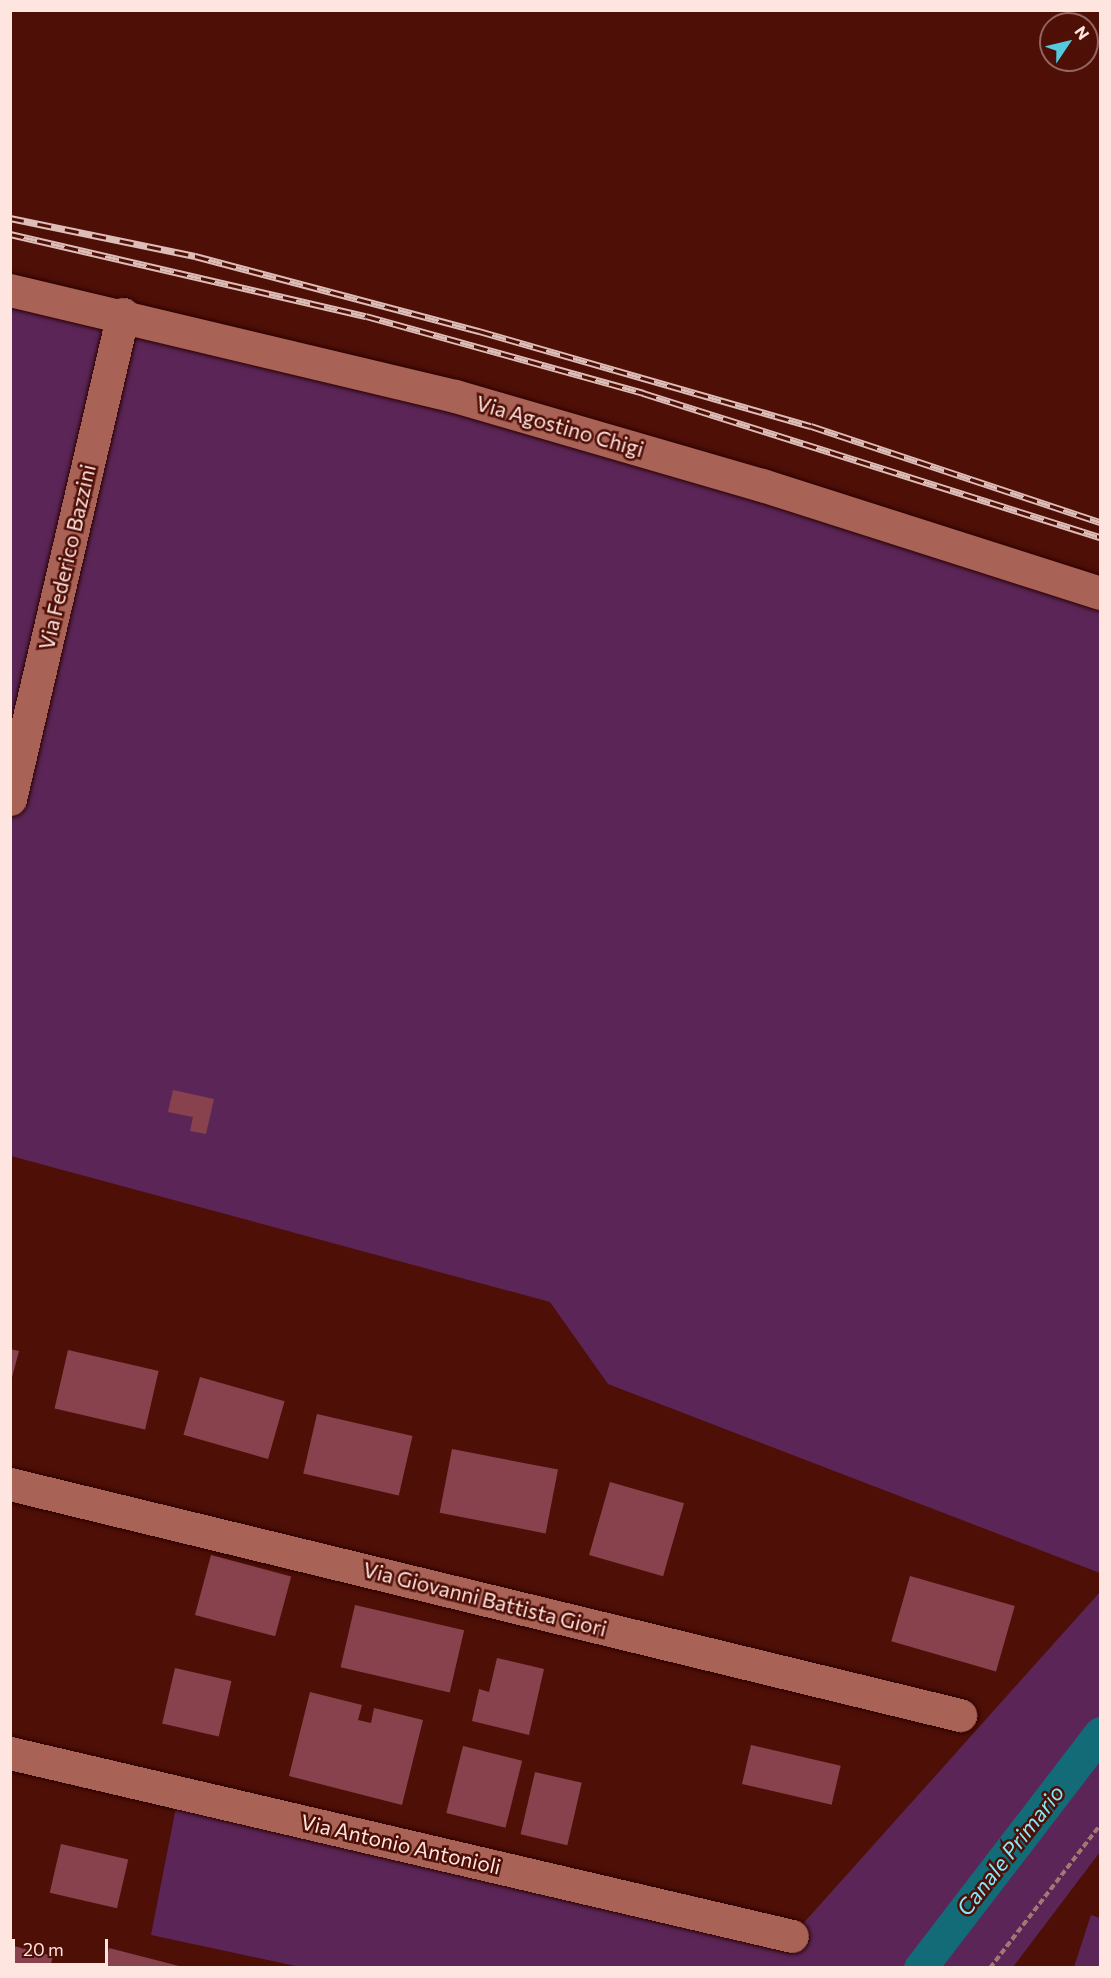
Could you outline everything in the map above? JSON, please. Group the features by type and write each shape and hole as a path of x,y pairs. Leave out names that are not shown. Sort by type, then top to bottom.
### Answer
{"street":[{"name":"Via Agostino Chigi","path":"10,290 123,314 455,396 1101,594"},
{"name":"Via Federico Bazzini","path":"10,799 123,314"},
{"name":"Via Giovanni Battista Giori","path":"10,1484 960,1715"},
{"name":"Via Antonio Antonioli","path":"10,1753 792,1936"}],"path":[{"path":"990,1968 1101,1825"}],"shaded area":[{"path":"10,290 123,314 1100,593 1100,1573 608,1384 550,1302 11,1156"},
{"path":"1100,1592 1100,1852 1013,1967 305,1968 151,1935 179,1792 792,1936"},
{"path":"1091,1915 1100,1918 1100,1967 1074,1967"}],"building":[{"path":"173,1090 214,1099 206,1134 190,1131 193,1117 168,1112"},
{"path":"10,1349 19,1351 11,1381 10,1381"},
{"path":"68,1350 159,1371 145,1429 55,1408"},
{"path":"200,1377 285,1401 268,1459 183,1435"},
{"path":"317,1414 412,1436 399,1495 303,1473"},
{"path":"452,1449 558,1470 546,1533 440,1513"},
{"path":"610,1482 684,1503 663,1576 589,1555"},
{"path":"211,1555 291,1576 275,1636 195,1615"},
{"path":"910,1576 1015,1606 996,1671 891,1641"},
{"path":"355,1605 464,1630 450,1693 341,1667"},
{"path":"497,1658 544,1669 529,1735 472,1721 479,1689 489,1692"},
{"path":"175,1668 232,1681 219,1737 162,1724"},
{"path":"310,1692 362,1705 358,1720 371,1723 374,1708 423,1720 402,1805 289,1776"},
{"path":"751,1745 841,1766 832,1805 742,1784"},
{"path":"463,1746 522,1761 505,1828 446,1813"},
{"path":"535,1772 582,1783 567,1845 521,1834"},
{"path":"61,1844 128,1860 117,1908 50,1893"},
{"path":"10,1945 53,1956 50,1968 10,1968"},
{"path":"109,1948 183,1967 183,1968 104,1968"}],"waterway":[{"name":"Canale Primario","path":"920,1968 1100,1733"}],"railway":[{"path":"10,218 195,256 479,331 811,426 1100,522"},
{"path":"10,234 366,316 643,393 1100,537"}]}
